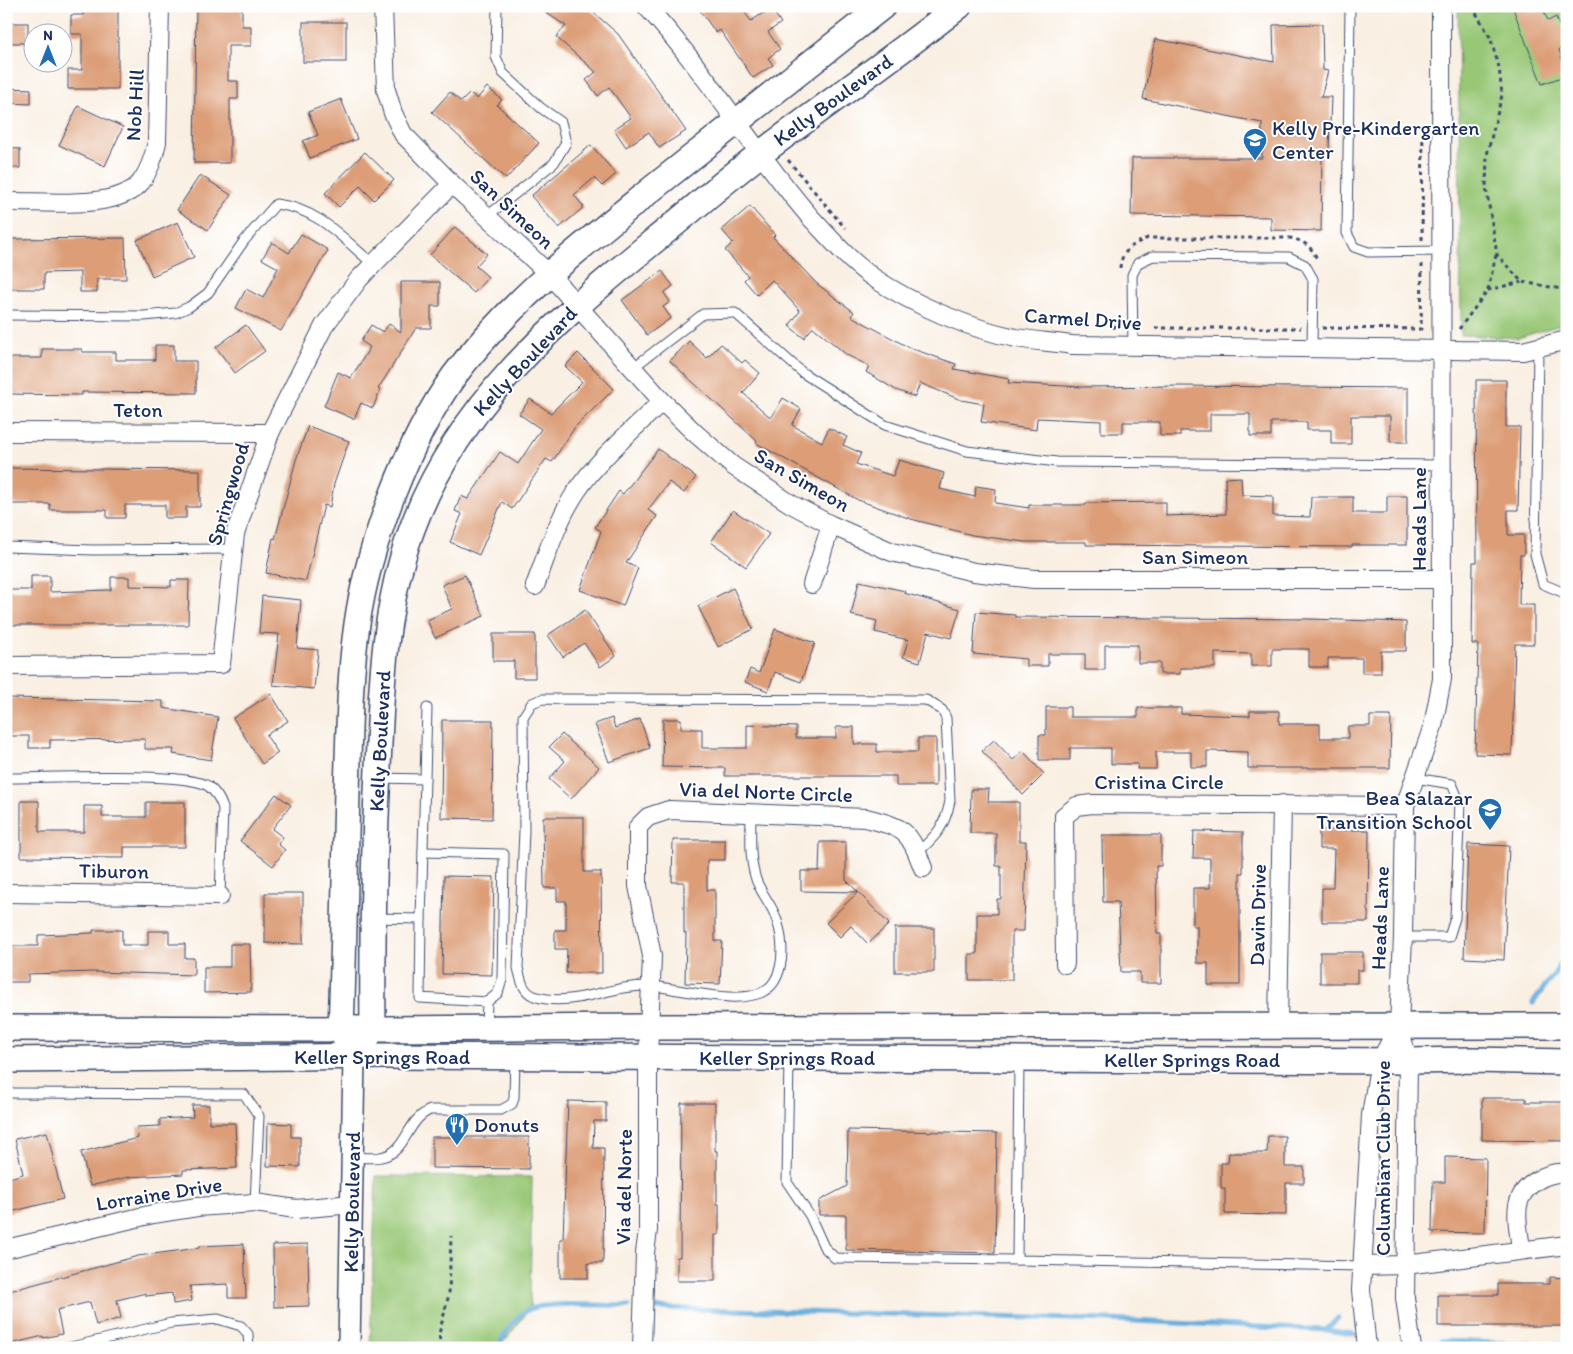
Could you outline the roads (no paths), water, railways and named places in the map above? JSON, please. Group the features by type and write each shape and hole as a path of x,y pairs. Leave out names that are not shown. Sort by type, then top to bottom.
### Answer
{"main road":[{"name":"Kelly Boulevard","path":"354,1056 341,1029 350,690 357,622 374,546 403,471 424,427 453,378 482,343 548,274 883,6"},
{"name":"Kelly Boulevard","path":"373,1029 372,918 382,685 387,632 399,574 411,531 428,490 475,413 505,376 576,304 761,153 952,8"},
{"path":"348,778 378,778"},
{"name":"Keller Springs Road","path":"6,1028 1567,1026"},
{"path":"1019,1027 1019,1059"},
{"path":"354,1056 373,1029"},
{"name":"Keller Springs Road","path":"6,1060 354,1056 1474,1060 1567,1062"}],"street":[{"name":"Nob Hill","path":"6,202 111,199 128,193 141,182 154,158 157,142 160,6"},
{"name":"San Simeon","path":"383,6 386,90 393,113 404,134 452,184 548,274 662,400 695,433 733,466 791,504 892,552 974,572 1034,580 1442,580"},
{"name":"Carmel Drive","path":"646,6 699,68 792,196 830,239 872,277 919,305 1014,338 1072,345 1523,351 1538,349 1567,340"},
{"name":"Heads Lane","path":"1399,1026 1403,937 1405,806 1433,726 1442,679 1441,6"},
{"name":"Springwood","path":"6,666 221,664 233,548 248,494 270,433 324,326 359,279 452,184"},
{"path":"535,586 557,527 576,492 600,463 662,400"},
{"name":"Teton","path":"6,432 270,433"},
{"path":"812,584 832,525"},
{"name":"Cristina Circle","path":"1065,964 1064,816 1077,806 1092,804 1282,804 1405,806"},
{"name":"Davin Drive","path":"1278,1026 1282,804"},
{"name":"Via del Norte Circle","path":"650,1027 652,956 638,886 638,827 648,816 669,810 866,818 894,825 912,840 920,860"},
{"name":"Tiburon","path":"6,893 220,896"},
{"name":"Columbian Club Drive","path":"1367,1348 1361,1290 1371,1115 1380,1061 1399,1026"},
{"name":"Columbian Club Drive","path":"1399,1026 1408,1061 1405,1298 1412,1348"},
{"name":"Via del Norte","path":"642,1348 645,1253 648,1230 648,1058 650,1027"},
{"name":"Kelly Boulevard","path":"349,1348 354,1056"},
{"path":"1521,1249 1517,1209 1520,1196 1528,1186 1542,1177 1567,1173"},
{"name":"Lorraine Drive","path":"6,1250 153,1214 197,1207 255,1204 296,1209 352,1204"},
{"path":"1363,1266 1405,1265 1567,1244"}],"lane":[{"path":"486,217 554,164 566,143 561,122 541,108 503,73 496,57 497,6"},
{"path":"1350,6 1347,233 1354,247 1368,252 1442,252"},
{"path":"6,315 144,316 175,313 189,307 208,293 244,241 276,204 290,205 315,214 373,264"},
{"path":"1133,346 1132,274 1138,263 1154,256 1290,257 1305,265 1313,279 1312,348"},
{"path":"634,367 703,314 735,313 803,373 885,425 967,451 1057,462 1442,465"},
{"path":"1538,349 1535,554 1543,584 1567,594"},
{"path":"6,547 93,550 233,548"},
{"path":"751,812 751,857 755,878 775,914 781,935 781,963 773,984 760,992 742,997 721,997 651,986 632,986 565,999 538,997 523,988 518,968 524,831 523,717 532,703 542,699 926,700 942,710 946,718 950,801 948,813 939,834 920,860"},
{"path":"423,852 504,854 502,980 498,993 487,1002 420,998 421,919 427,708"},
{"path":"6,778 179,778 208,786 220,798 223,808 220,896"},
{"path":"378,778 425,778"},
{"path":"1403,937 1448,937 1455,918 1460,803 1452,784 1415,778"},
{"path":"372,918 421,919"},
{"path":"486,1028 487,1002"},
{"path":"352,1157 380,1157 391,1153 402,1144 420,1114 430,1110 501,1110 512,1104 514,1098 515,1057"},
{"path":"789,1058 787,1182 810,1216 824,1247 835,1258 1363,1266"},
{"path":"1017,1260 1019,1059"},
{"path":"6,1094 244,1094 259,1116 255,1204"},
{"path":"67,1348 171,1324 218,1319 241,1326 248,1334 249,1348"}],"waterway":[{"path":"1533,1003 1567,956"},
{"path":"499,1348 511,1326 530,1309 551,1305 628,1306"},
{"path":"657,1308 1111,1320 1326,1330 1353,1334"},
{"path":"1326,1330 1338,1318"},
{"path":"1441,1341 1567,1345"}],"place":[{"name":"Kelly Pre-Kindergarten Center","path":"1255,161"},
{"name":"Bea Salazar Transition School","path":"1490,831"},
{"name":"Donuts","path":"457,1146"}]}
